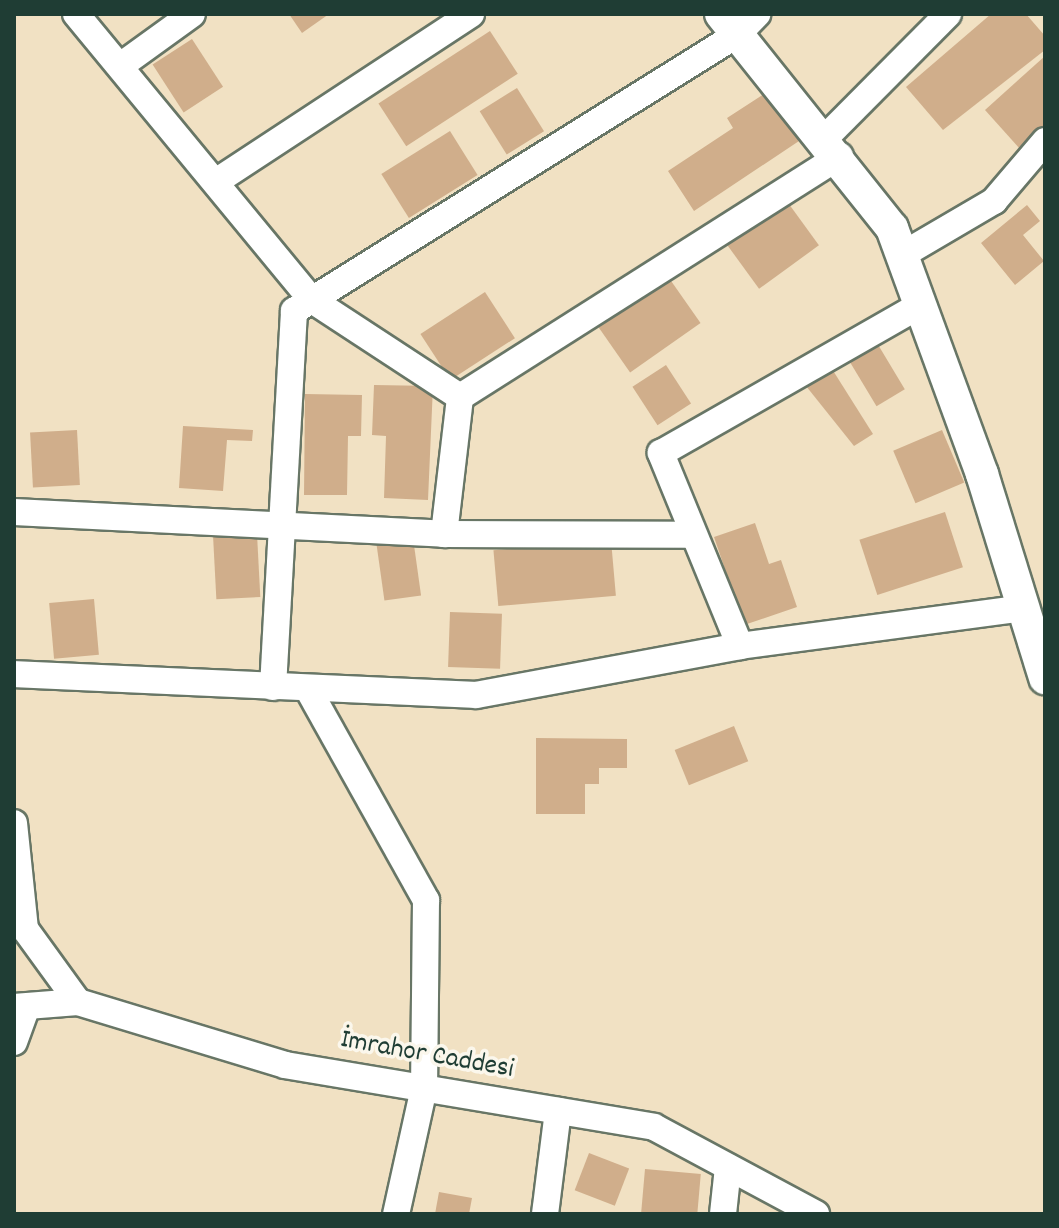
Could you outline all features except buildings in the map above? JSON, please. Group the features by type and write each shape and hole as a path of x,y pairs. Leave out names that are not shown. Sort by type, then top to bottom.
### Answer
{"street":[{"path":"76,14 123,64 312,300 460,397"},
{"path":"123,64 192,14"},
{"path":"217,181 471,14"},
{"path":"444,534 460,397 833,146 948,14"},
{"path":"273,687 294,311 739,21 892,228 1045,678"},
{"path":"902,255 994,201 1045,141"},
{"path":"740,646 661,453 920,305"},
{"path":"14,512 280,521 444,534 692,535"},
{"path":"14,674 476,695 740,646 1023,608"},
{"path":"308,689 426,900 424,1088 396,1214"},
{"path":"14,823 25,929 78,1002"},
{"name":"İmrahor Caddesi","path":"20,1008 78,1002 285,1065 654,1127 816,1214"},
{"path":"14,1042 20,1008"},
{"path":"545,1214 558,1111"},
{"path":"723,1214 728,1167"}]}
